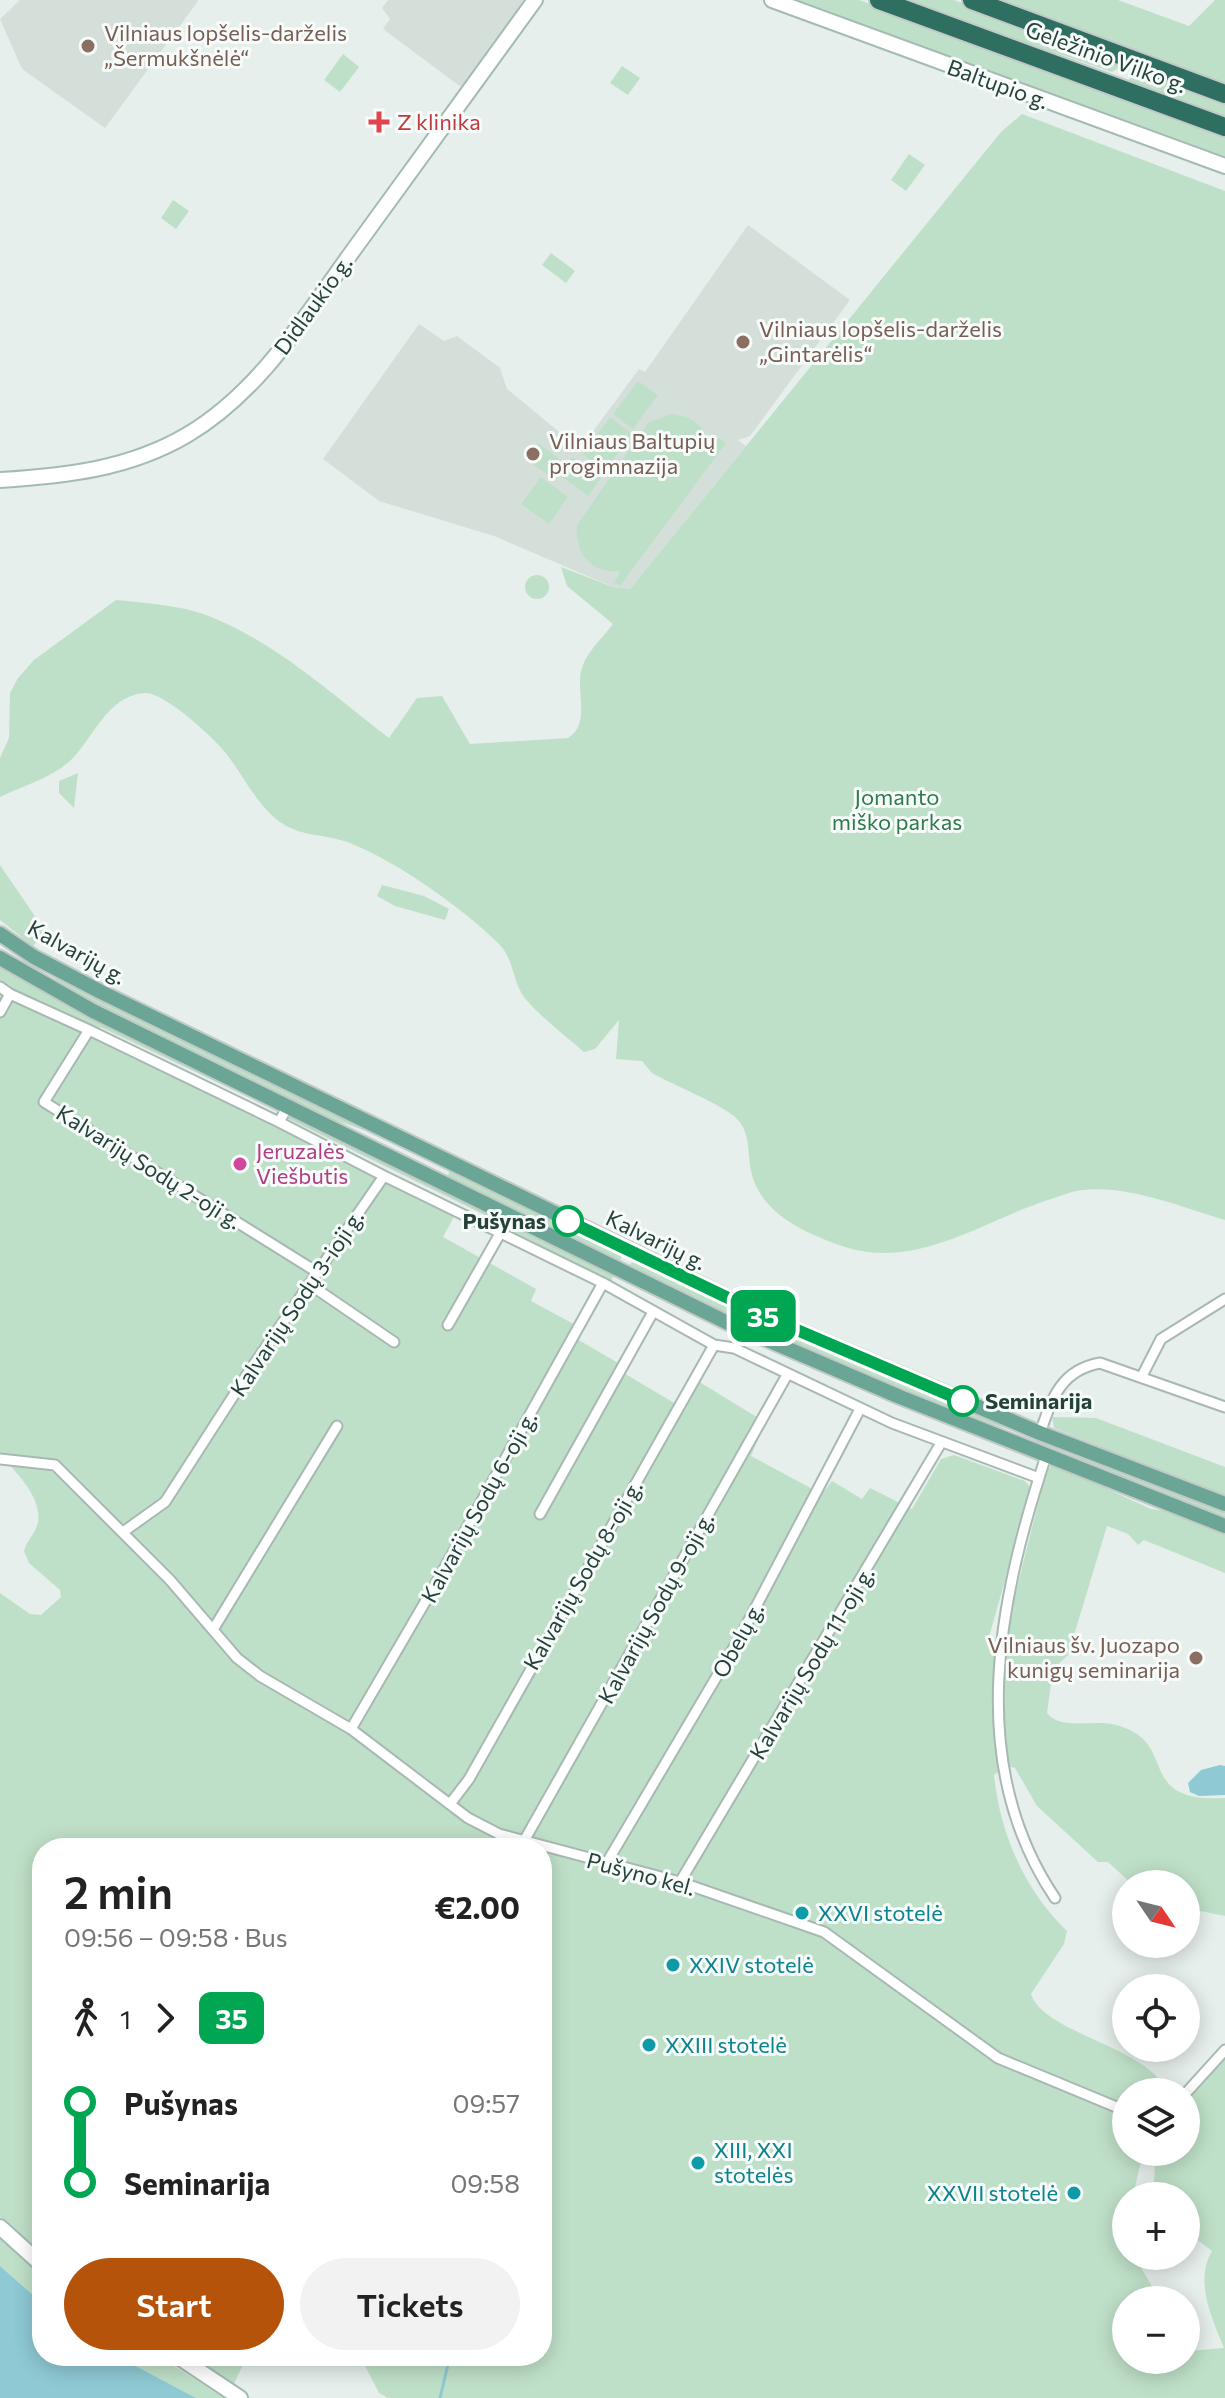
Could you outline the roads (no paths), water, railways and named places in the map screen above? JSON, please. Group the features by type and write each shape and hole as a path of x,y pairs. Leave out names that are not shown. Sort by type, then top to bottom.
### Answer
{"highway":[{"name":"Geležinio Vilko g.","path":"879,0 1225,127"},
{"name":"Geležinio Vilko g.","path":"972,0 1225,94"},
{"path":"1102,81 1116,78 1123,70 1116,53"}],"main road":[{"name":"Kalvarijų g.","path":"0,934 47,964 776,1321 1040,1433 1225,1504"},
{"name":"Kalvarijų g.","path":"0,958 37,982 740,1328 1225,1526"},
{"path":"37,982 47,964"},
{"path":"439,1181 448,1162"},
{"path":"1040,1433 1040,1453"}],"street":[{"name":"Didlaukio g.","path":"0,480 80,473 125,463 187,435 234,401 270,363 535,0"},
{"name":"Baltupio g.","path":"772,0 1225,166"},
{"path":"0,987 603,1283 714,1345 734,1348 860,1409 941,1443 1039,1478"},
{"path":"0,1012 10,994"},
{"name":"Kalvarijų Sodų 2-oji g.","path":"89,1030 44,1102 317,1272"},
{"path":"279,1122 288,1106"},
{"name":"Kalvarijų Sodų 3-ioji g.","path":"123,1532 165,1502 384,1176"},
{"path":"448,1325 510,1216"},
{"name":"Kalvarijų Sodų 6-oji g.","path":"351,1729 421,1612 603,1283"},
{"path":"309,1284 394,1342"},
{"path":"1142,1376 1161,1339 1225,1299"},
{"path":"540,1514 653,1312"},
{"name":"Kalvarijų Sodų 8-oji g.","path":"450,1804 469,1779 714,1345"},
{"path":"1040,1433 1055,1393 1067,1376 1080,1368 1100,1363 1225,1407"},
{"name":"Kalvarijų Sodų 9-oji g.","path":"526,1838 787,1375"},
{"name":"Obelų g.","path":"606,1864 740,1637 860,1409"},
{"path":"214,1628 337,1426"},
{"name":"Kalvarijų Sodų 11-oji g.","path":"680,1882 941,1443"},
{"path":"1040,1453 1039,1478 1009,1586 997,1668 998,1718 1016,1820 1055,1898"},
{"name":"Pušyno kel.","path":"0,1459 55,1465 214,1628 230,1652 260,1676 351,1729 480,1825 516,1838"},
{"name":"Pušyno kel.","path":"552,1849 680,1882 824,1932 998,2058 1112,2105"},
{"path":"1200,2078 1225,2050"},
{"path":"0,2227 32,2256"},
{"path":"192,2366 240,2398"}],"water":[{"path":"1225,1766 1225,1795 1199,1796 1190,1792 1188,1783 1201,1770"},
{"path":"0,2266 32,2294 32,2366 136,2366 196,2398 0,2398"}],"waterway":[{"path":"440,2398 448,2366"}],"place":[{"name":"Vilniaus lopšelis-darželis „Šermukšnėlė“","path":"88,46"},
{"name":"Z klinika","path":"379,122"},
{"name":"Vilniaus lopšelis-darželis „Gintarėlis“","path":"743,342"},
{"name":"Vilniaus Baltupių progimnazija","path":"533,454"},
{"name":"Jeruzalės Viešbutis","path":"240,1164"},
{"name":"Pušynas","path":"568,1221"},
{"name":"Seminarija","path":"963,1401"},
{"name":"Vilniaus šv. Juozapo kunigų seminarija","path":"1196,1658"},
{"name":"XXVI stotelė","path":"802,1913"},
{"name":"XXIV stotelė","path":"673,1965"},
{"name":"XXIII stotelė","path":"649,2045"},
{"name":"XIII, XXI stotelės","path":"698,2163"},
{"name":"XXVII stotelė","path":"1074,2193"}],"park label":[{"name":"Jomanto miško parkas","path":"897,810"}]}
